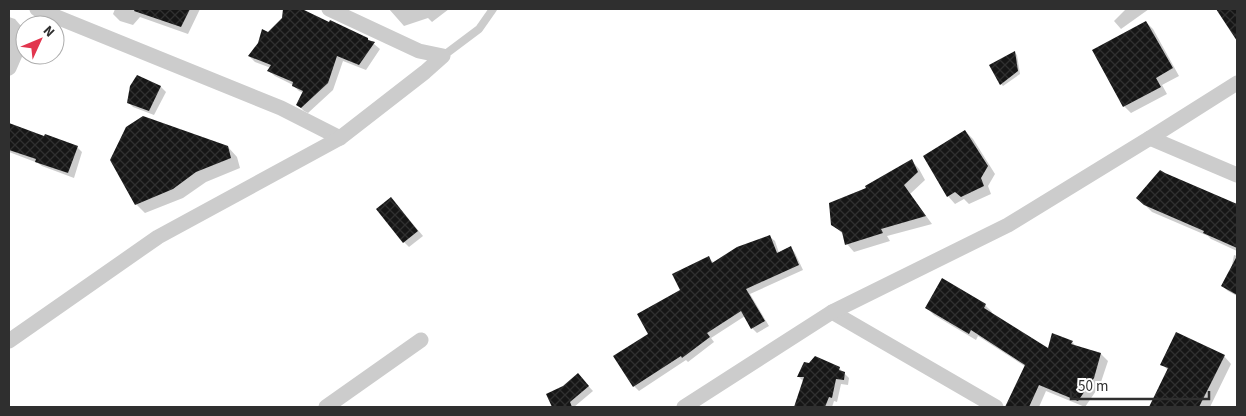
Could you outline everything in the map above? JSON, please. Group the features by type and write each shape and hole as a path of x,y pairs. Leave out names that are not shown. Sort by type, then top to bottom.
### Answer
{"street":[{"path":"36,9 281,108 340,138"},
{"path":"329,9 419,51 443,56"},
{"path":"9,68 15,54"},
{"path":"9,341 158,237 340,138 443,56"},
{"path":"684,407 832,312 1008,225 1237,83"},
{"path":"1150,138 1237,175"},
{"path":"832,312 996,407"},
{"path":"326,407 420,340"}],"lane":[{"path":"443,56 479,29 493,9"}],"building":[{"path":"135,9 190,9 181,27 134,11"},
{"path":"283,9 302,9 329,22 330,20 375,42 359,65 337,56 328,83 301,108 296,105 303,91 292,86 293,82 267,71 271,65 248,56 258,43 262,29 268,32 282,18"},
{"path":"1216,9 1237,9 1237,41"},
{"path":"1146,21 1173,68 1156,78 1161,87 1123,107 1092,50"},
{"path":"1015,51 1018,71 1000,85 989,65"},
{"path":"137,75 161,86 149,111 127,103 130,86"},
{"path":"143,116 228,146 231,158 196,172 173,189 135,205 110,160 126,127"},
{"path":"9,123 78,146 68,173 35,162 36,159 9,150"},
{"path":"965,130 988,166 981,178 984,186 961,197 955,192 947,197 923,156"},
{"path":"912,159 918,172 904,185 926,216 881,229 883,233 845,245 842,232 831,225 829,203 866,188 865,186"},
{"path":"1160,170 1237,204 1237,248 1203,233 1204,231 1144,205 1136,198"},
{"path":"391,197 418,231 403,243 376,209"},
{"path":"770,235 777,253 791,246 799,265 746,289 765,321 751,329 741,311 707,333 710,337 682,358 681,356 633,387 613,356 648,334 637,314 680,290 672,274 709,256 712,263 737,247"},
{"path":"1237,256 1237,295 1221,286"},
{"path":"942,278 986,304 984,308 1048,348 1052,333 1073,341 1071,344 1101,353 1094,378 1078,401 1039,385 1029,407 1005,407 1025,365 971,330 969,334 925,308"},
{"path":"1176,332 1225,355 1199,407 1149,407 1168,368 1160,365"},
{"path":"815,356 840,367 839,370 845,372 844,380 836,379 832,398 829,397 825,407 794,407 804,377 797,377 804,362 809,363"},
{"path":"578,373 589,386 570,402 572,407 552,407 546,394 563,386"}]}
